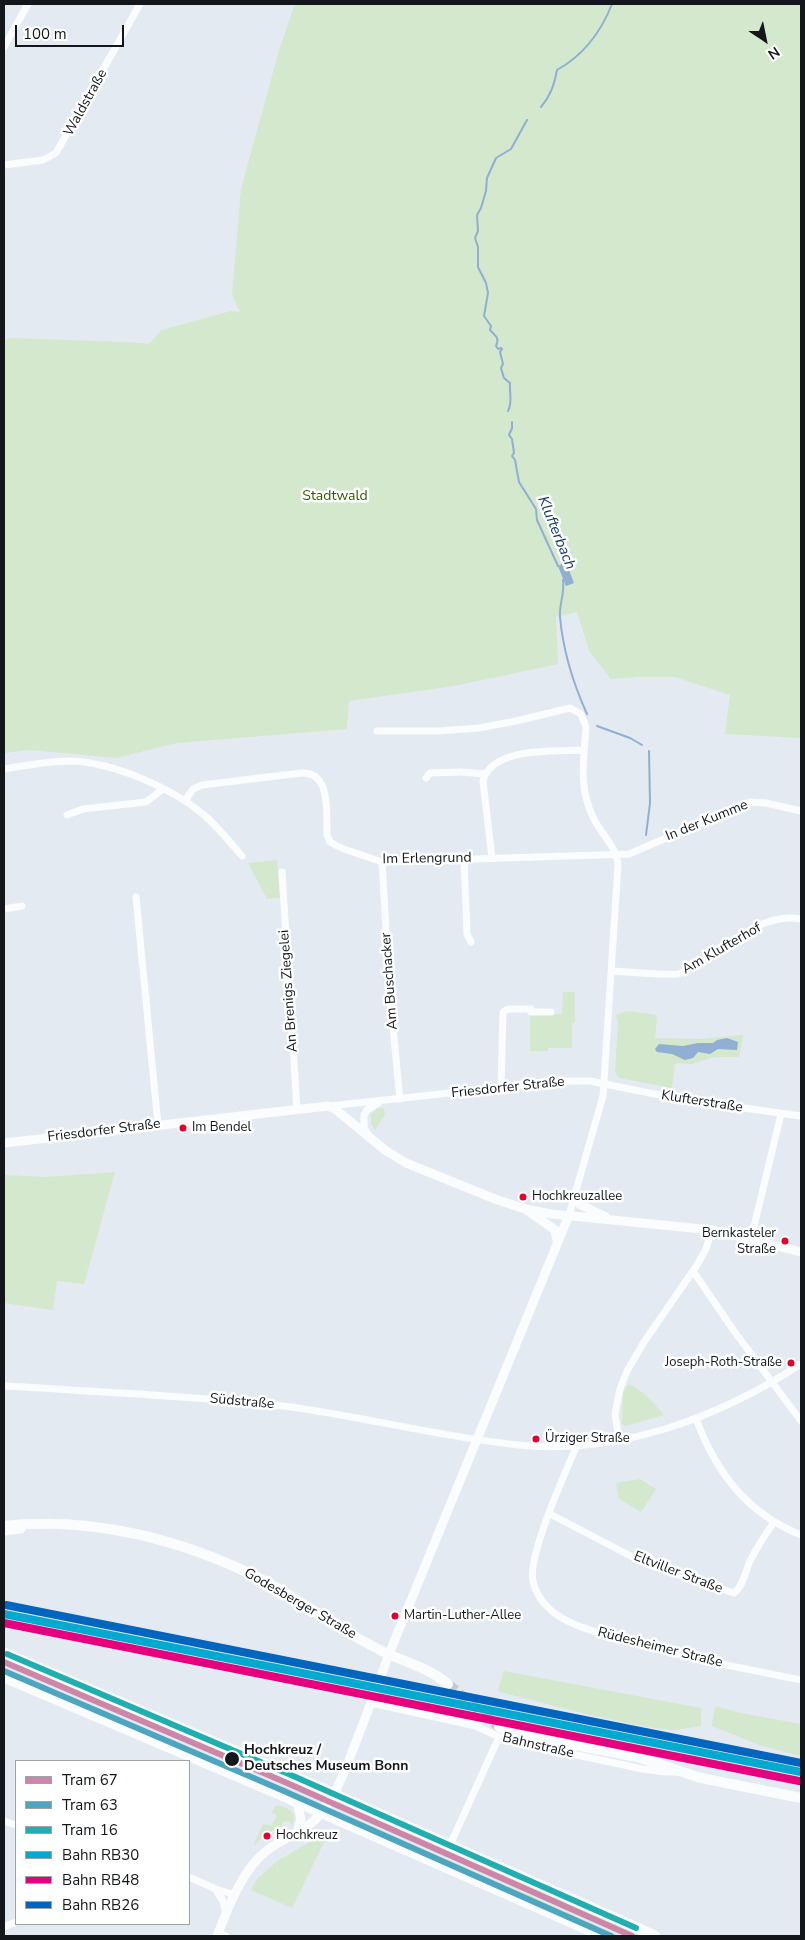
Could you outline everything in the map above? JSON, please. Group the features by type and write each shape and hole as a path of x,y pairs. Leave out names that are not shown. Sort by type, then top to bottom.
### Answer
{"main road":[{"name":"Godesberger Straße","path":"4,1524 65,1524 108,1529 158,1540 220,1560 258,1577 350,1634 389,1654"},
{"path":"4,1653 291,1775 655,1936"},
{"path":"389,1654 426,1669 448,1684"},
{"path":"4,1676 603,1936"},
{"path":"499,1732 637,1757 700,1778 801,1798"},
{"path":"342,1822 338,1813 343,1804 353,1803"}],"street":[{"path":"4,47 28,4"},
{"name":"Waldstraße","path":"4,165 43,160 56,153 140,4"},
{"path":"220,1935 226,1914 252,1865 261,1854 298,1832 321,1814 334,1795 389,1654 558,1244 574,1199 602,1102 618,865 616,854 598,827 589,808 582,781 586,723 581,714 570,708 479,728 377,732"},
{"path":"492,858 484,781 485,774 493,765 512,756 584,750"},
{"path":"4,769 39,762 73,761 119,771 163,789 185,801 212,822 242,856"},
{"path":"426,778 430,773 461,772 485,774"},
{"name":"Im Erlengrund","path":"185,801 193,789 202,785 301,773 311,774 318,779 324,788 330,842 341,848 382,862 616,854"},
{"path":"67,815 83,809 146,802 163,789"},
{"name":"In der Kumme","path":"616,854 632,853 750,802 766,803 801,811"},
{"path":"464,859 467,934 471,942"},
{"name":"Am Buschacker","path":"382,862 390,997 400,1099"},
{"name":"An Brenigs Ziegelei","path":"282,872 297,1110"},
{"path":"136,897 158,1125"},
{"path":"4,909 22,906"},
{"name":"Am Klufterhof","path":"612,971 679,974 754,928 783,919 801,919"},
{"path":"501,1088 503,1012 511,1009 551,1012"},
{"name":"Friesdorfer Straße","path":"4,1143 561,1081 590,1081 604,1084"},
{"name":"Klufterstraße","path":"604,1084 679,1099 801,1116"},
{"path":"369,1138 364,1128 364,1115 374,1105 383,1100"},
{"path":"328,1106 340,1113 369,1138 406,1163 525,1209 712,1230 801,1252"},
{"path":"750,1239 781,1114"},
{"path":"574,1199 610,1220"},
{"path":"525,1209 555,1230 558,1244"},
{"path":"619,1440 616,1414 620,1389 626,1371 663,1313 693,1271 706,1249 712,1230"},
{"path":"693,1271 801,1421"},
{"path":"477,1440 519,1445 577,1445 619,1440 696,1419 738,1401 801,1364"},
{"name":"Südstraße","path":"4,1386 156,1395 282,1406 477,1440"},
{"path":"696,1419 710,1452 736,1490 752,1507 774,1522 801,1535"},
{"name":"Rüdesheimer Straße","path":"577,1445 550,1514 532,1570 533,1582 545,1606 558,1616 593,1631 645,1647 801,1680"},
{"name":"Eltviller Straße","path":"550,1514 646,1564 734,1593 739,1587 750,1561 764,1536 774,1522"},
{"name":"Godesberger Straße","path":"4,1531 65,1524"},
{"name":"Bahnstraße","path":"371,1703 499,1732"},
{"path":"450,1845 499,1732"},
{"path":"297,1802 301,1819 298,1832"},
{"path":"190,1877 235,1895"},
{"path":"216,1889 226,1914"}],"green space":[{"name":"Stadtwald","path":"295,4 801,4 801,738 725,734 730,695 675,677 611,679 589,651 577,612 556,617 558,664 454,686 349,701 347,729 177,743 116,758 30,750 4,753 4,341 9,338 149,344 162,330 231,311 240,312 232,295 241,189 279,50"},
{"path":"277,860 280,898 267,899 248,863"},
{"path":"563,992 575,992 575,1023 572,1023 572,1048 548,1048 548,1051 530,1051 530,1014 562,1014"},
{"path":"628,1011 657,1015 655,1038 700,1039 743,1035 739,1057 715,1057 692,1064 675,1063 672,1088 619,1078 615,1072 618,1023 616,1015"},
{"path":"384,1108 385,1114 375,1130 371,1124 371,1114 377,1109"},
{"path":"115,1172 84,1284 57,1281 53,1310 4,1303 4,1175 46,1177"},
{"path":"628,1384 643,1393 664,1415 625,1426 622,1424 623,1393"},
{"path":"640,1479 656,1489 641,1512 619,1499 616,1483"},
{"path":"504,1671 701,1708 701,1726 674,1730 646,1727 500,1692 498,1689"},
{"path":"715,1706 741,1713 801,1724 801,1756 762,1746 712,1726"},
{"path":"276,1805 292,1812 294,1821 291,1825 289,1821 282,1822 282,1827 270,1832 267,1831 255,1845 263,1824 271,1826 277,1816 272,1812"},
{"path":"346,1817 351,1817 505,1885 503,1888"},
{"path":"330,1830 292,1908 251,1890 257,1879 276,1862"},
{"path":"513,1877 646,1936 637,1936 512,1880"},
{"path":"509,1886 620,1936 612,1936 507,1889"}],"water":[{"path":"566,562 574,583 566,586 558,566"},
{"path":"727,1038 738,1042 737,1050 718,1049 710,1054 698,1052 693,1058 685,1060 672,1054 657,1052 655,1049 659,1044 683,1046 713,1043"}],"waterway":[{"name":"Klufterbach","path":"541,107 552,90 557,70 567,64 590,42 603,24 612,4"},
{"name":"Klufterbach","path":"508,411 511,401 510,383 504,378 501,368 503,364 500,352 502,349 498,349 496,346 497,339 490,330 491,326 484,316 488,293 486,283 478,267 478,247 475,238 478,231 477,215 486,191 487,178 496,158 511,149 527,120"},
{"name":"Klufterbach","path":"512,422 509,435 512,439 514,453 512,456 515,460 519,482 536,509 537,520 558,566"},
{"name":"Klufterbach","path":"563,580 560,612 561,630 573,679 587,714"},
{"name":"Klufterbach","path":"597,726 630,738 642,745"},
{"name":"Klufterbach","path":"646,835 650,803 649,751"}],"tunnel":[{"path":"448,1684 499,1727"}],"tram line":[{"name":"16","path":"7,1654 291,1775 636,1928"},
{"name":"67","path":"4,1662 287,1783 632,1936"},
{"name":"63","path":"4,1671 284,1791 611,1936"}],"rail line":[{"name":"RB26","path":"6,1605 801,1763"},
{"name":"RB30","path":"4,1614 801,1772"},
{"name":"RB48","path":"4,1623 799,1781"}],"place":[{"name":"Im Bendel","path":"183,1128"},
{"name":"Hochkreuzallee","path":"523,1197"},
{"name":"Bernkasteler Straße","path":"785,1241"},
{"name":"Joseph-Roth-Straße","path":"791,1363"},
{"name":"Ürziger Straße","path":"536,1439"},
{"name":"Martin-Luther-Allee","path":"395,1616"},
{"name":"Hochkreuz / Deutsches Museum Bonn","path":"232,1759"},
{"name":"Hochkreuz","path":"267,1836"}]}
